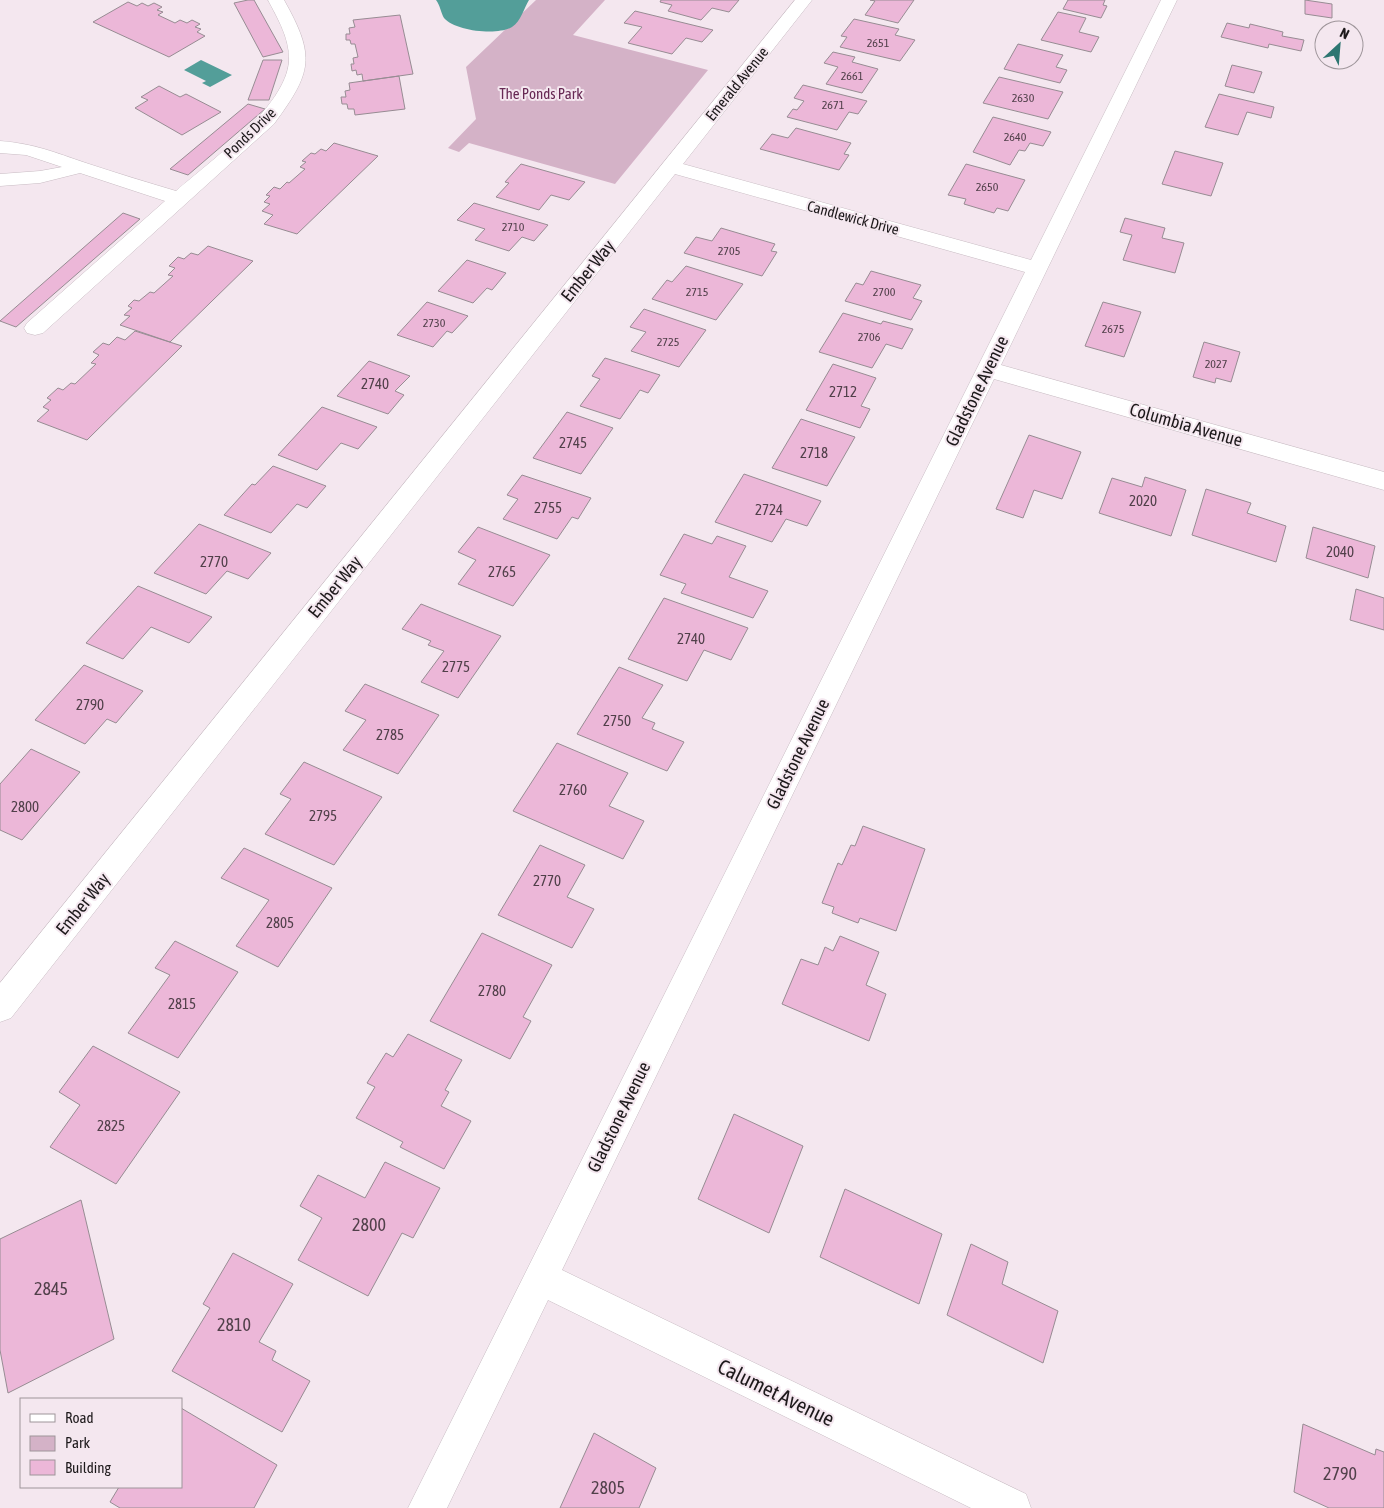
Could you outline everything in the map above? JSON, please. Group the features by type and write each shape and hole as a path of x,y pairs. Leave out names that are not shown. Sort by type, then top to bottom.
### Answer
{"street":[{"name":"Ponds Drive","path":"35,328 267,120 286,97 295,75 299,53 293,30 276,0"},
{"name":"Emerald Avenue","path":"671,167 804,0"},
{"name":"Gladstone Avenue","path":"427,1508 1036,268 1170,0"},
{"path":"0,147 27,149 49,155 79,168 180,198"},
{"name":"Candlewick Drive","path":"671,167 1036,268"},
{"name":"Ember Way","path":"0,1008 671,167"},
{"path":"0,180 45,178 64,174 79,168"},
{"name":"Columbia Avenue","path":"987,369 1384,481"},
{"name":"Calumet Avenue","path":"540,1278 1012,1508"}],"green space":[{"name":"The Ponds Park","path":"536,0 605,0 573,35 708,70 615,184 469,143 459,152 448,148 476,119 466,67"}],"shaded area":[{"path":"436,0 529,0 520,18 512,27 506,30 487,32 467,29 450,22 444,18"},
{"path":"201,60 232,75 210,87 202,83 206,81 184,70"}],"building":[{"path":"254,0 283,52 263,57 234,3"},
{"path":"661,0 739,0 729,12 712,8 701,20 668,11 672,5 660,2"},
{"path":"870,0 914,0 898,23 865,15 875,1"},
{"path":"1068,0 1105,0 1103,5 1107,6 1101,18 1063,9"},
{"path":"1305,0 1332,4 1332,18 1305,14"},
{"path":"128,2 137,6 142,3 148,6 154,3 162,7 157,10 163,12 158,15 175,23 180,20 187,23 192,20 200,24 195,27 201,29 197,32 205,36 169,57 93,22"},
{"path":"635,11 713,30 702,42 686,38 672,54 628,43 642,27 624,23"},
{"path":"1058,12 1086,18 1079,32 1099,37 1091,52 1041,40"},
{"path":"400,15 413,74 363,81 362,74 357,75 356,70 352,71 351,64 354,64 353,58 358,57 355,44 351,44 350,40 346,40 346,34 350,34 349,28 355,27 353,20"},
{"path":"854,19 899,29 895,35 915,40 900,61 840,47 847,37 841,36"},
{"path":"1227,23 1249,28 1250,24 1283,32 1282,36 1304,40 1301,51 1269,44 1268,48 1221,37"},
{"path":"1018,44 1063,55 1056,67 1067,70 1060,83 1004,69"},
{"path":"833,52 855,57 852,62 878,69 862,93 826,84 838,67 824,63"},
{"path":"263,60 282,60 269,100 248,100"},
{"path":"1232,65 1262,72 1254,93 1225,86"},
{"path":"399,76 405,109 355,115 354,109 348,109 347,104 342,104 341,97 346,97 345,91 350,90 349,83"},
{"path":"999,77 1063,92 1048,119 983,103"},
{"path":"803,85 867,101 858,114 849,112 837,130 787,117 793,109 797,110 804,101 794,98"},
{"path":"159,86 180,97 186,94 221,112 182,135 135,108 148,100 141,97"},
{"path":"1219,94 1274,107 1271,118 1247,112 1238,135 1205,127"},
{"path":"248,104 265,109 188,175 170,169"},
{"path":"993,117 1051,132 1043,146 1030,143 1025,151 1019,150 1010,165 973,152"},
{"path":"796,128 851,143 844,154 849,155 839,170 760,149 772,134 788,138"},
{"path":"334,143 378,156 297,234 264,224 273,215 262,211 270,204 264,202 270,196 266,195 274,187 280,189 287,182 289,183 305,169 300,167 306,162 302,161 311,153 315,154 321,149 326,151"},
{"path":"1175,151 1223,163 1211,196 1162,184"},
{"path":"521,164 585,182 569,200 551,195 539,210 496,197 509,183 505,182"},
{"path":"966,164 1025,180 1008,211 997,208 994,213 964,204 966,199 948,195"},
{"path":"474,203 548,225 534,241 522,237 509,251 475,240 485,229 457,220"},
{"path":"123,213 140,219 16,327 0,321"},
{"path":"1125,218 1165,228 1162,238 1184,243 1175,273 1123,260 1132,235 1120,232"},
{"path":"721,228 775,244 771,251 777,252 762,276 684,253 696,237 712,241"},
{"path":"208,246 253,261 170,342 120,325 130,316 124,315 132,308 128,306 134,300 139,301 150,292 154,293 173,276 168,275 175,268 169,266 178,257 184,259 191,253 198,255"},
{"path":"467,260 506,273 492,290 487,288 473,303 438,291"},
{"path":"686,266 743,284 716,320 652,299 667,280 672,282"},
{"path":"871,271 921,285 913,298 922,301 911,320 845,301 856,283 863,285"},
{"path":"427,302 468,316 452,333 447,331 433,347 397,335"},
{"path":"1103,302 1141,312 1124,357 1085,346"},
{"path":"644,309 706,330 679,367 631,351 646,332 630,327"},
{"path":"843,313 881,324 883,321 913,329 902,349 886,344 872,368 819,352"},
{"path":"135,331 182,346 87,440 37,421 49,410 43,407 51,400 47,398 58,388 63,390 71,383 75,384 96,364 91,363 99,355 93,352 103,343 109,345 117,337 125,340"},
{"path":"1204,342 1240,352 1231,382 1216,378 1215,383 1193,377"},
{"path":"605,358 660,375 648,393 640,390 620,419 580,406 600,379 592,376"},
{"path":"369,361 410,376 395,391 404,395 388,414 337,396"},
{"path":"833,364 876,378 861,406 870,409 860,428 806,410"},
{"path":"322,407 377,427 358,449 341,443 317,470 278,455"},
{"path":"567,412 613,428 581,474 533,458"},
{"path":"801,419 855,437 827,486 772,468"},
{"path":"1029,435 1081,452 1062,499 1034,490 1023,518 996,509"},
{"path":"273,466 326,486 307,508 297,504 271,533 224,515 252,484 255,485"},
{"path":"744,474 821,501 807,526 786,519 772,542 715,522"},
{"path":"522,475 591,498 578,519 572,517 557,539 503,519 518,499 507,495"},
{"path":"1145,477 1186,490 1171,536 1099,513 1112,478 1142,487"},
{"path":"1206,489 1251,503 1247,513 1286,526 1276,562 1192,535"},
{"path":"199,524 271,553 248,579 227,571 206,594 154,573"},
{"path":"478,527 550,555 513,606 458,584 476,560 458,552"},
{"path":"1313,527 1375,546 1368,578 1306,558"},
{"path":"684,534 712,544 717,536 746,546 729,577 768,591 753,618 681,593 686,584 660,575"},
{"path":"138,586 212,617 189,643 151,627 123,659 86,643"},
{"path":"1356,589 1384,598 1384,630 1350,620"},
{"path":"664,598 748,628 731,660 704,650 687,681 628,659"},
{"path":"421,604 501,636 458,698 421,682 444,651 428,645 431,641 402,629"},
{"path":"84,665 143,691 116,723 107,719 85,744 35,720"},
{"path":"619,667 663,685 642,718 655,723 652,729 684,742 667,771 577,734"},
{"path":"365,684 439,715 398,774 343,750 366,720 345,711"},
{"path":"557,743 628,773 609,806 644,821 623,859 513,811"},
{"path":"31,749 80,772 22,840 0,830 0,784"},
{"path":"304,762 382,797 334,865 265,834 291,799 280,794"},
{"path":"863,826 925,849 896,931 860,918 858,923 832,913 834,907 822,903 838,863 842,865 851,845 855,846"},
{"path":"540,845 585,865 567,897 594,909 572,948 498,915"},
{"path":"244,848 332,888 278,967 236,946 269,900 221,878"},
{"path":"482,933 552,965 523,1017 531,1021 510,1059 430,1021"},
{"path":"840,936 879,952 866,985 886,994 869,1041 782,1004 801,959 818,965 825,947 833,951"},
{"path":"175,941 238,972 178,1058 128,1033 170,975 155,968"},
{"path":"408,1034 462,1060 445,1090 449,1092 441,1106 471,1121 444,1169 400,1147 403,1142 356,1118 375,1087 367,1083 386,1053 393,1057"},
{"path":"93,1046 180,1092 116,1184 50,1147 80,1105 59,1092"},
{"path":"734,1114 803,1146 769,1233 698,1199"},
{"path":"385,1162 440,1188 413,1238 402,1233 368,1296 298,1260 322,1218 300,1206 318,1175 365,1198"},
{"path":"845,1189 942,1234 919,1304 820,1257"},
{"path":"81,1200 114,1339 8,1393 0,1350 0,1239"},
{"path":"971,1244 1008,1262 1002,1284 1058,1311 1043,1363 947,1315"},
{"path":"233,1253 293,1284 259,1342 276,1351 272,1360 310,1381 282,1432 172,1371 210,1308 203,1304"},
{"path":"182,1409 277,1465 254,1508 120,1508 110,1502 118,1488 182,1488"},
{"path":"1303,1424 1375,1455 1376,1449 1384,1452 1384,1508 1329,1508 1294,1492"},
{"path":"594,1433 656,1468 639,1508 560,1508"}]}
